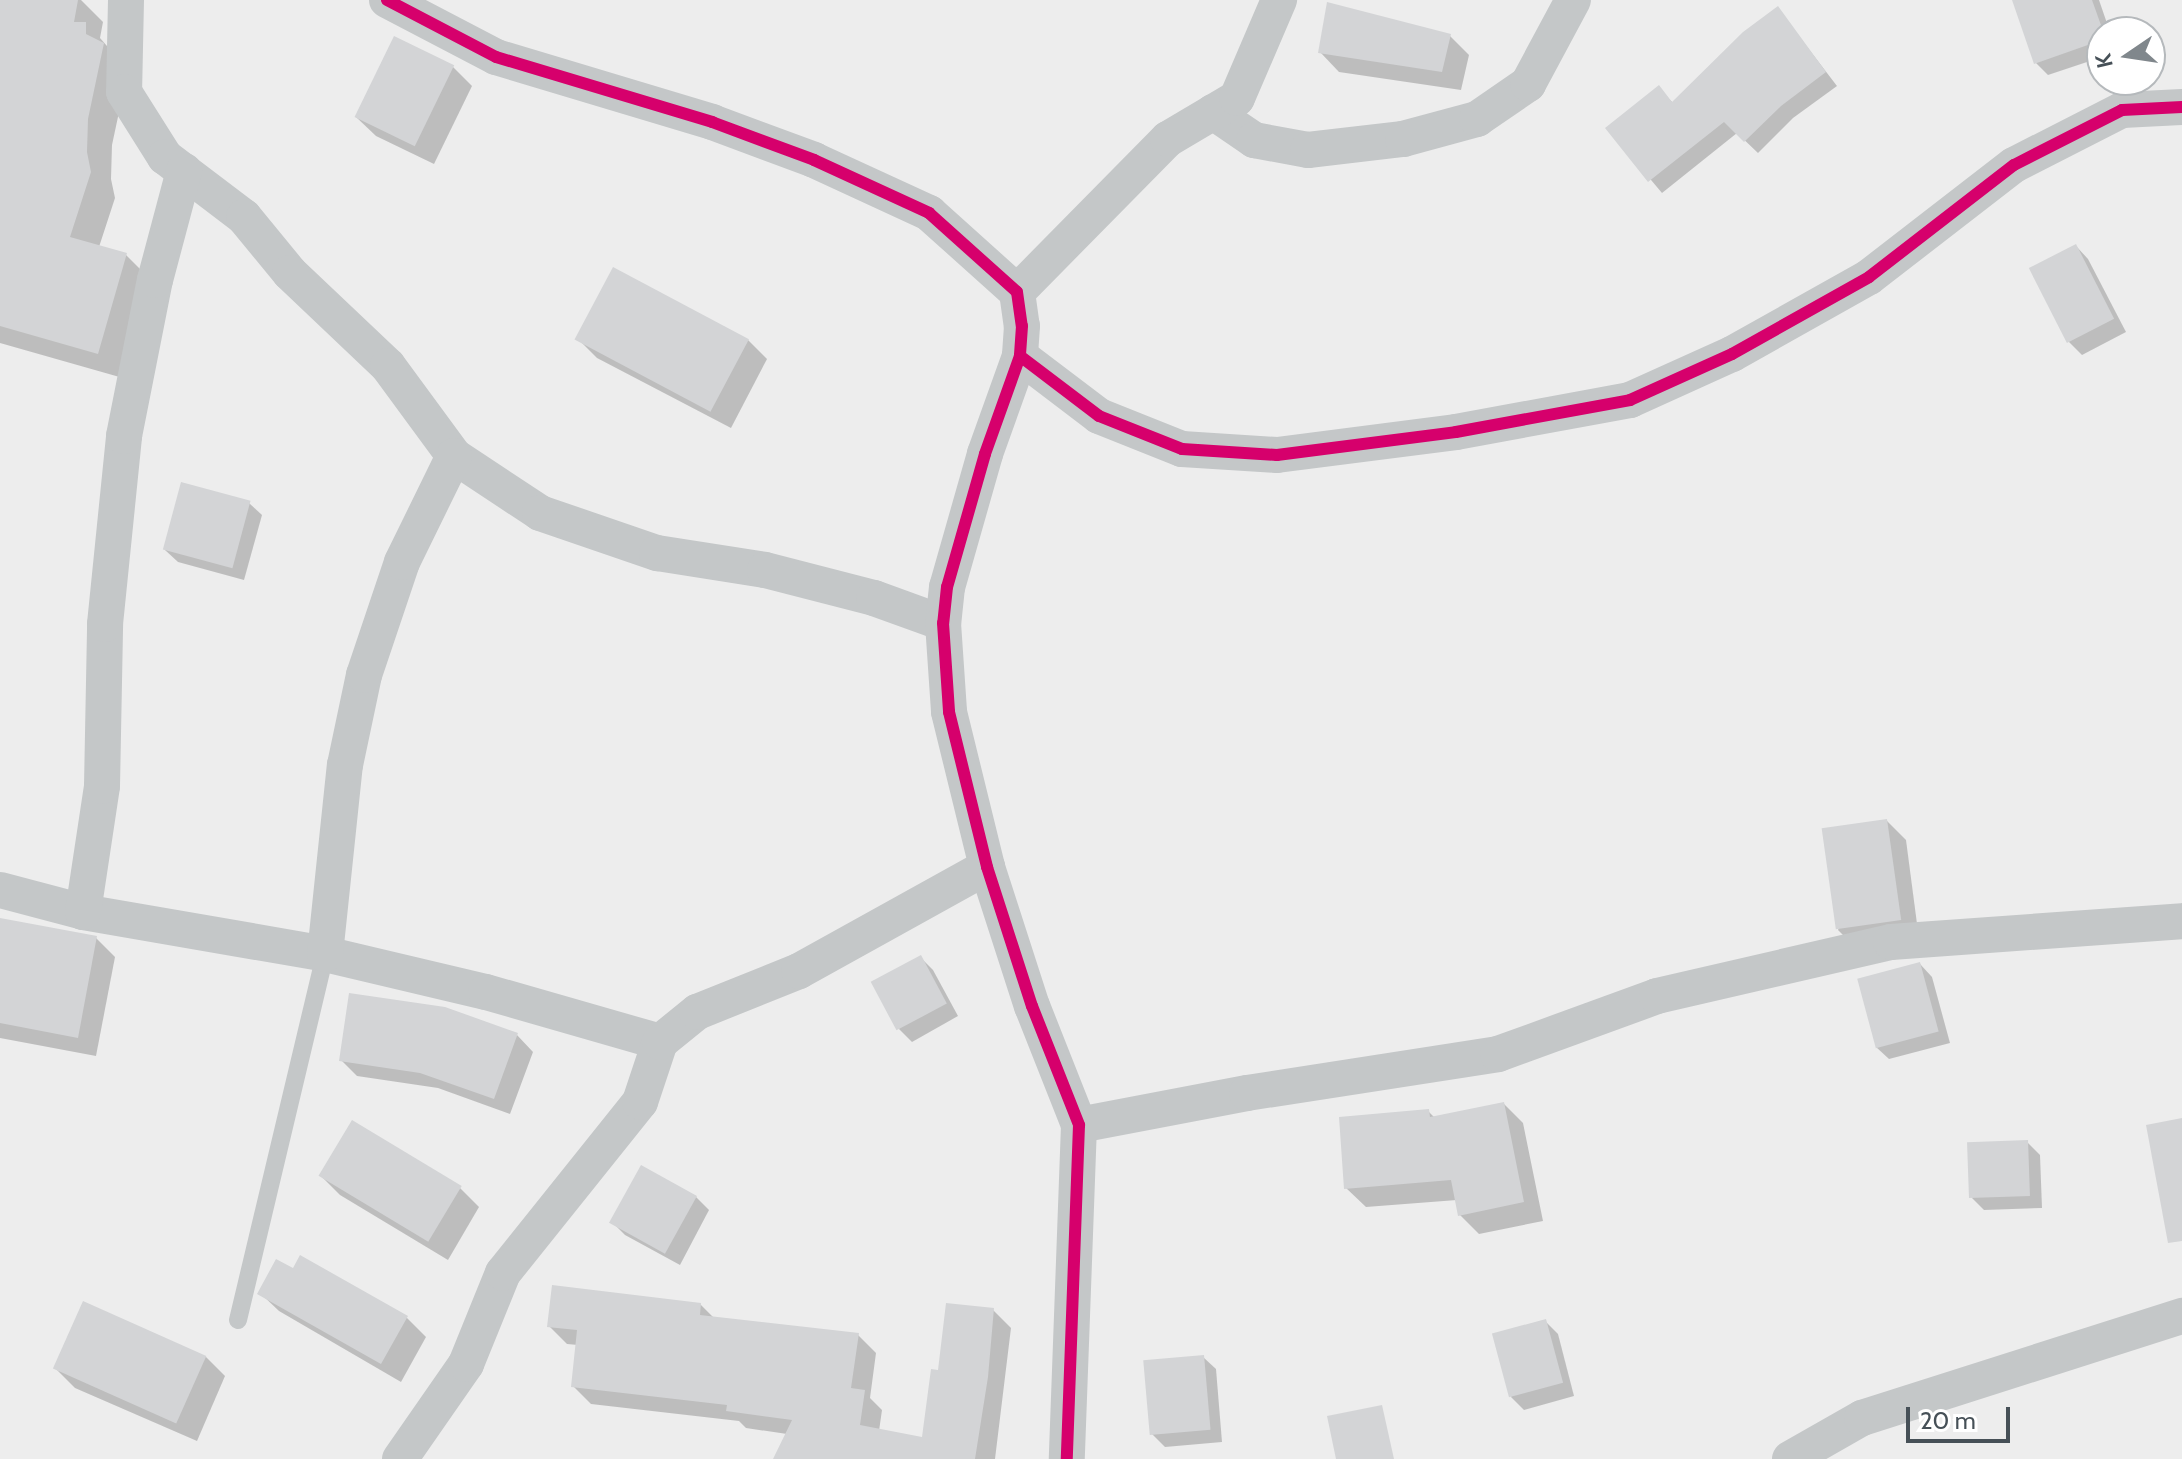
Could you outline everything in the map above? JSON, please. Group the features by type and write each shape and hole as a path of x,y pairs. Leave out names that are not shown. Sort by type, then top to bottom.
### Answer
{"street":[{"path":"126,0 124,92 165,157 244,217 290,273 388,366 454,456 540,513 657,553 765,570 874,598 943,623"},
{"path":"387,0 496,57 712,122 814,160 929,213 1017,292 1022,326 1020,356 985,454 947,587 943,623 949,712 987,867 1032,1006 1079,1125 1067,1459"},
{"path":"1017,292 1168,139 1237,98 1279,0"},
{"path":"1213,112 1254,140 1308,150 1403,139 1477,119 1528,84 1573,0"},
{"path":"1020,356 1099,416 1182,449 1277,455 1456,432 1630,400 1732,354 1869,277 2014,165 2122,110 2182,107"},
{"path":"83,912 102,786 105,624 124,436 155,280 184,171"},
{"path":"325,954 345,765 364,675 402,562 454,456"},
{"path":"400,1459 466,1364 503,1273 640,1102 660,1042 697,1012 799,971 987,867"},
{"path":"0,890 83,912 325,954 486,992 660,1042"},
{"path":"1079,1125 1247,1093 1498,1054 1657,996 1891,942 2180,928"},
{"path":"1790,1459 1862,1418 2182,1316"}],"lane":[{"path":"238,1320 325,954"}],"building":[{"path":"0,0 78,0 74,22 86,22 86,34 104,43 88,119 87,152 91,172 70,237 127,253 98,354 0,326"},
{"path":"2012,0 2092,0 2098,16 2086,16 2086,46 2034,64"},
{"path":"1327,2 1451,34 1442,72 1318,53"},
{"path":"1778,6 1826,72 1781,106 1744,142 1724,122 1648,182 1605,128 1659,85 1672,102 1743,32"},
{"path":"394,36 454,65 415,146 355,117"},
{"path":"2076,244 2114,319 2067,343 2029,268"},
{"path":"613,267 749,339 710,412 575,339"},
{"path":"181,482 251,501 232,568 163,550"},
{"path":"1887,819 1901,920 1836,929 1822,828"},
{"path":"0,918 97,936 78,1038 0,1023"},
{"path":"921,955 947,1004 896,1030 871,982"},
{"path":"1920,962 1939,1032 1876,1048 1857,979"},
{"path":"349,993 445,1007 518,1033 494,1099 420,1073 339,1061"},
{"path":"1504,1102 1524,1202 1458,1216 1451,1180 1344,1189 1339,1117 1429,1109 1430,1117"},
{"path":"2182,1118 2182,1241 2168,1243 2146,1125"},
{"path":"352,1120 462,1186 428,1242 319,1176"},
{"path":"2028,1140 2030,1196 1969,1198 1967,1142"},
{"path":"641,1165 697,1196 665,1254 609,1223"},
{"path":"300,1255 408,1316 381,1364 257,1294 276,1259 293,1268"},
{"path":"552,1285 701,1303 700,1315 859,1333 851,1388 865,1390 860,1425 922,1437 931,1369 938,1370 946,1303 994,1308 988,1377 975,1459 773,1459 792,1420 726,1411 727,1405 571,1387 577,1330 547,1327"},
{"path":"83,1301 206,1356 176,1424 53,1369"},
{"path":"1546,1319 1563,1383 1509,1397 1492,1333"},
{"path":"1204,1355 1211,1430 1150,1435 1143,1360"},
{"path":"1382,1405 1394,1459 1336,1459 1327,1416"}],"cycle path":[{"path":"387,0 496,57 712,122 814,160 929,213 1017,292 1022,326 1020,356 985,454 947,587 943,623 949,712 987,867 1032,1006 1079,1125 1067,1459"},
{"path":"1020,356 1099,416 1182,449 1277,455 1456,432 1630,400 1732,354 1869,277 2014,165 2122,110 2182,107"}]}
